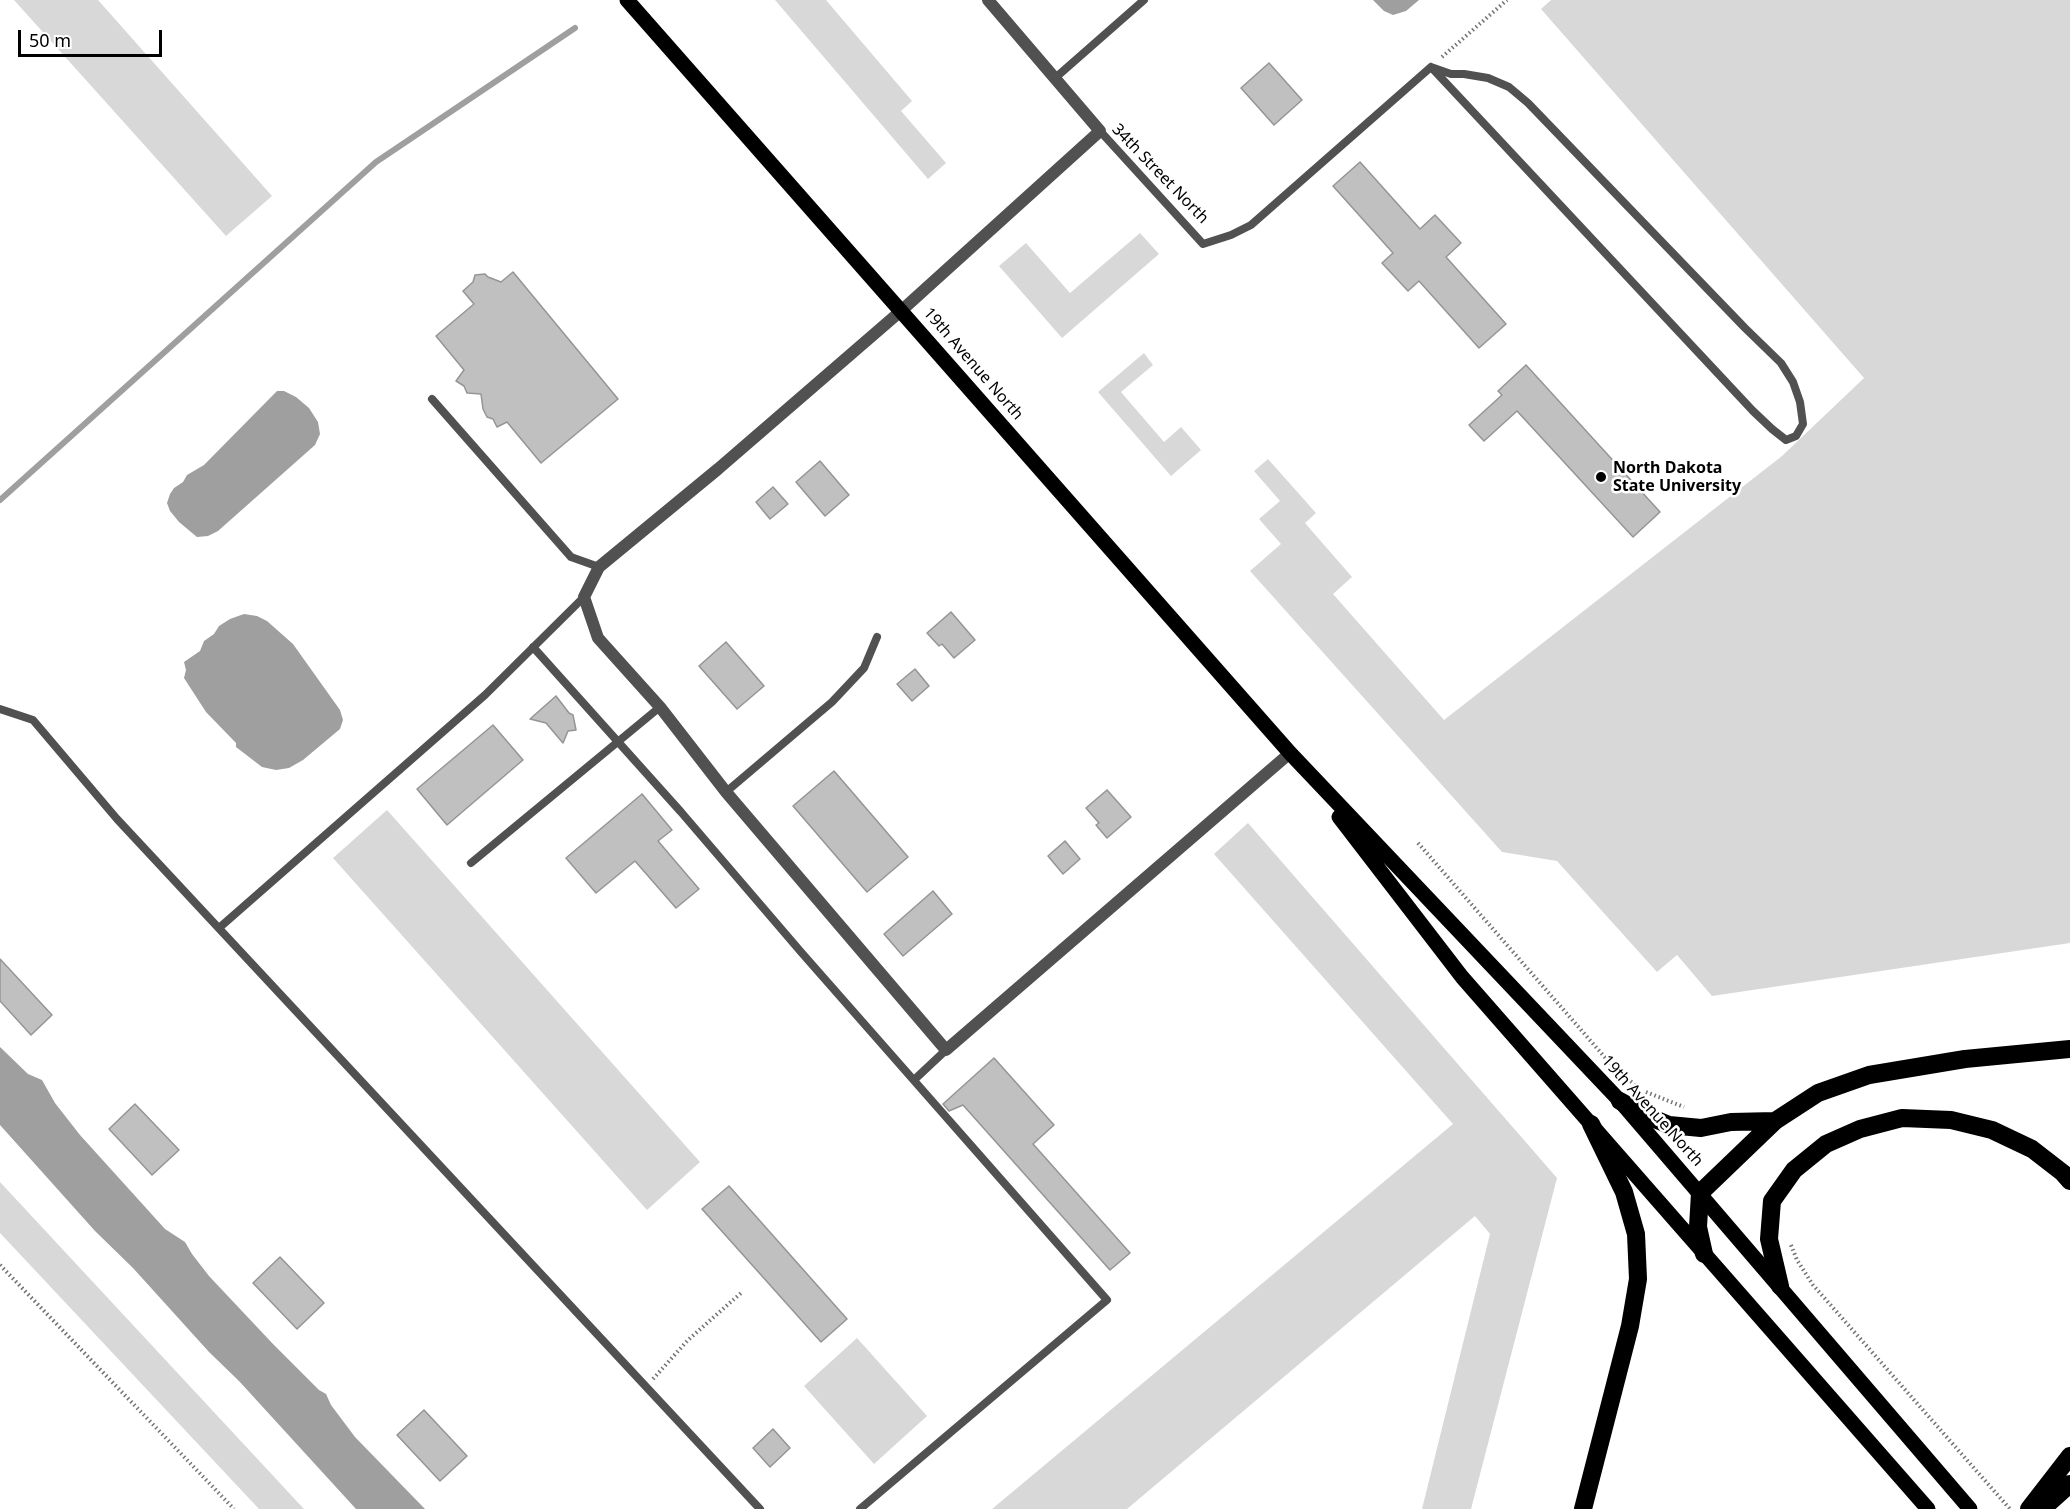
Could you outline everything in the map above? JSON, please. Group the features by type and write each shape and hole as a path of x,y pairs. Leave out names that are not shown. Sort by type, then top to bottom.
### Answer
{"highway":[{"path":"1704,1254 1698,1227 1700,1193 1775,1121 1818,1093 1869,1075 1965,1059 2070,1049"},
{"path":"1620,1101 1669,1125 1701,1128 1731,1122 1775,1121"},
{"path":"1780,1286 1769,1239 1772,1201 1794,1170 1818,1150 1860,1129 1902,1118 1951,1120 1992,1130 2032,1149 2070,1181"},
{"path":"1583,1509 1630,1326 1638,1279 1636,1234 1624,1192 1592,1124"},
{"path":"2029,1509 2070,1456"},
{"path":"2042,1509 2070,1484"}],"main road":[{"name":"19th Avenue North","path":"627,0 1290,753 1620,1101 1970,1509"},
{"name":"19th Avenue North","path":"1290,753 1462,977 1928,1509"}],"street":[{"path":"988,0 1100,131"},
{"name":"34th Street North","path":"599,567 718,469 902,310 1100,131"},
{"path":"599,567 584,597 598,638 660,707 726,792 946,1050 1290,753"}],"lane":[{"path":"1054,79 1144,0"},
{"path":"1431,67 1451,74 1488,78 1509,87 1528,103 1781,363 1793,382 1800,402 1803,424 1796,436 1786,440 1754,411 1431,67"},
{"name":"34th Street North","path":"1100,131 1203,244 1251,225 1431,67"},
{"path":"432,399 571,556 599,567"},
{"path":"219,928 485,695 584,597"},
{"path":"726,792 832,702 864,668 877,637"},
{"path":"533,647 1107,1300 860,1509"},
{"path":"471,863 660,707"},
{"path":"0,709 33,720 117,819 760,1509"},
{"path":"914,1080 946,1050"}],"path":[{"path":"1431,67 1507,0"},
{"path":"1418,843 1627,1081 1641,1090 1686,1108"},
{"path":"1790,1237 1797,1260 1813,1285 2010,1509"},
{"path":"0,1265 234,1509"},
{"path":"647,1386 688,1340 741,1293"}],"shaded area":[{"path":"14,0 98,0 272,196 226,236"},
{"path":"775,0 826,0 912,101 901,111 946,163 928,179"},
{"path":"1373,0 1419,0 1406,11 1393,15 1384,11"},
{"path":"1551,0 2070,0 2070,943 1712,996 1677,955 1657,972 1557,861 1502,852 1250,571 1281,544 1259,519 1280,501 1254,471 1268,459 1316,513 1305,523 1352,577 1333,594 1444,720 1782,456 1864,378 1541,9"},
{"path":"1140,233 1159,254 1062,338 999,266 1026,243 1070,293"},
{"path":"1144,353 1153,365 1121,392 1164,442 1181,427 1201,450 1171,476 1098,392"},
{"path":"277,391 284,391 296,397 309,408 318,422 320,434 315,445 218,531 208,536 197,537 170,511 167,503 170,494 187,475 204,465"},
{"path":"244,614 257,616 267,621 293,644 340,710 343,720 340,729 303,760 289,768 276,770 262,767 236,747 236,743 206,712 184,678 186,670 184,662 200,651 204,641 214,634 219,626"},
{"path":"387,810 700,1162 647,1210 333,858"},
{"path":"1248,823 1557,1178 1471,1509 1422,1509 1490,1234 1475,1216 1127,1509 992,1509 1453,1124 1214,854"},
{"path":"0,1047 28,1074 42,1080 55,1103 80,1135 165,1229 185,1242 209,1276 273,1344 319,1390 326,1394 331,1405 355,1437 425,1509 356,1509 133,1268 95,1231 0,1125"},
{"path":"0,1182 304,1509 259,1509 0,1233"},
{"path":"857,1338 927,1416 874,1464 804,1386"}],"building":[{"path":"1269,63 1302,100 1274,125 1241,88"},
{"path":"1360,162 1420,229 1435,215 1461,243 1446,257 1506,324 1479,348 1419,281 1408,291 1382,263 1393,253 1333,186"},
{"path":"513,272 618,399 541,463 507,422 497,427 493,419 487,417 483,409 481,394 467,393 464,386 456,381 464,370 436,336 474,304 463,291 473,282 475,275 485,274 501,282"},
{"path":"1526,365 1660,512 1633,537 1517,411 1484,441 1469,425 1502,395 1498,391"},
{"path":"820,461 849,495 825,516 796,482"},
{"path":"773,487 788,504 770,519 756,502"},
{"path":"951,612 975,640 954,658 942,644 939,646 927,633"},
{"path":"726,642 764,686 737,709 699,666"},
{"path":"915,669 929,686 912,701 897,684"},
{"path":"556,696 573,715 576,730 568,731 563,743 546,723 530,719"},
{"path":"493,725 523,760 447,825 417,789"},
{"path":"834,771 908,857 867,892 793,806"},
{"path":"1107,790 1131,817 1107,838 1096,825 1099,823 1086,808"},
{"path":"642,794 672,830 658,841 699,889 676,908 635,861 596,893 566,858"},
{"path":"1065,841 1080,859 1063,874 1048,856"},
{"path":"933,891 952,914 903,956 884,934"},
{"path":"0,959 52,1015 31,1035 0,1001"},
{"path":"994,1058 1054,1125 1033,1144 1130,1253 1110,1270 963,1105 949,1111 943,1104"},
{"path":"135,1104 179,1150 152,1175 109,1129"},
{"path":"729,1186 847,1319 821,1342 702,1209"},
{"path":"280,1257 324,1303 297,1329 253,1283"},
{"path":"424,1410 467,1456 440,1481 397,1435"},
{"path":"773,1429 790,1448 770,1467 753,1448"}],"waterway":[{"path":"0,500 376,162 575,28"}],"place":[{"name":"North Dakota State University","path":"1601,477"}]}
